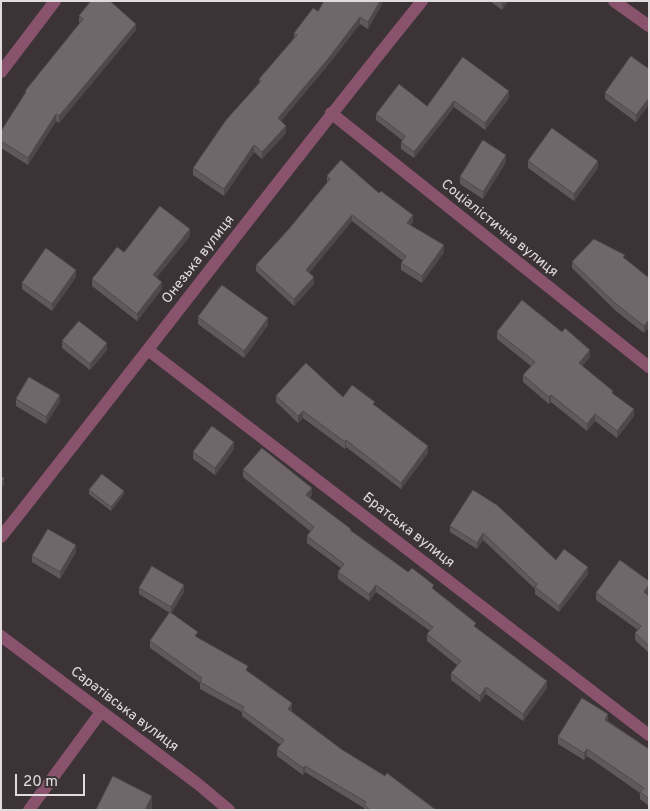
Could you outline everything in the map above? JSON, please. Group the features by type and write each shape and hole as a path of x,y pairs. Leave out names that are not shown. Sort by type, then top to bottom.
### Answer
{"street":[{"path":"1,72 55,1"},
{"name":"Онезька вулиця","path":"1,537 331,113 422,1"},
{"path":"614,1 649,26"},
{"name":"Соціалістична вулиця","path":"331,113 649,367"},
{"name":"Братська вулиця","path":"148,350 649,735"},
{"name":"Саратівська вулиця","path":"1,636 198,784 229,810"},
{"path":"29,810 101,712"}],"building":[{"path":"91,1 110,1 136,24 59,116 56,114 28,158 1,141 1,131 25,91 83,19 79,16"},
{"path":"324,1 380,1 368,22 360,17 328,59 278,118 286,126 262,152 254,145 224,189 193,168 226,120 261,81 259,79 297,35 294,33 313,8 318,11"},
{"path":"631,56 649,69 649,98 636,115 605,93"},
{"path":"463,57 509,91 485,123 454,101 414,152 401,142 405,136 376,114 399,84 427,106"},
{"path":"552,128 598,161 574,194 528,161"},
{"path":"483,140 506,155 483,192 460,177"},
{"path":"341,160 379,193 381,191 413,215 407,223 444,245 422,276 401,263 406,256 352,215 306,270 314,277 294,299 256,265 330,179 327,176"},
{"path":"160,206 190,229 153,275 162,282 137,314 92,279 117,247 124,252"},
{"path":"594,239 625,255 623,257 649,278 649,320 644,326 616,304 572,262"},
{"path":"46,248 76,270 52,304 22,283"},
{"path":"222,285 268,318 244,351 198,317"},
{"path":"522,300 562,332 565,328 590,350 579,363 613,391 612,393 634,409 617,431 595,414 587,424 551,395 549,397 523,375 535,362 497,332"},
{"path":"79,321 107,343 90,364 62,341"},
{"path":"306,363 343,397 352,385 375,402 373,404 428,446 401,483 346,440 345,442 303,411 298,416 276,396"},
{"path":"29,377 60,395 46,417 16,399"},
{"path":"212,426 234,442 215,468 193,452"},
{"path":"262,448 312,488 306,495 408,572 412,568 434,585 432,588 476,623 474,626 547,681 523,714 486,687 480,696 451,673 461,661 427,634 433,627 376,585 369,594 338,572 344,564 307,536 314,527 243,470"},
{"path":"102,474 124,491 111,507 89,490"},
{"path":"473,490 497,505 556,560 564,549 588,567 559,606 535,587 537,584 483,533 477,543 450,526"},
{"path":"48,529 76,545 60,572 32,556"},
{"path":"620,560 649,581 649,585 644,592 649,596 649,646 635,633 641,626 596,593"},
{"path":"152,566 184,585 171,607 139,588"},
{"path":"170,612 198,632 195,636 248,666 246,670 292,703 288,709 341,749 385,776 387,773 436,810 370,810 364,805 366,802 305,766 303,768 277,749 284,740 242,710 244,707 200,682 202,678 150,641"},
{"path":"582,698 608,714 605,720 649,749 649,799 640,792 644,788 587,749 584,753 558,737"},
{"path":"113,776 152,796 145,810 96,810"}]}
